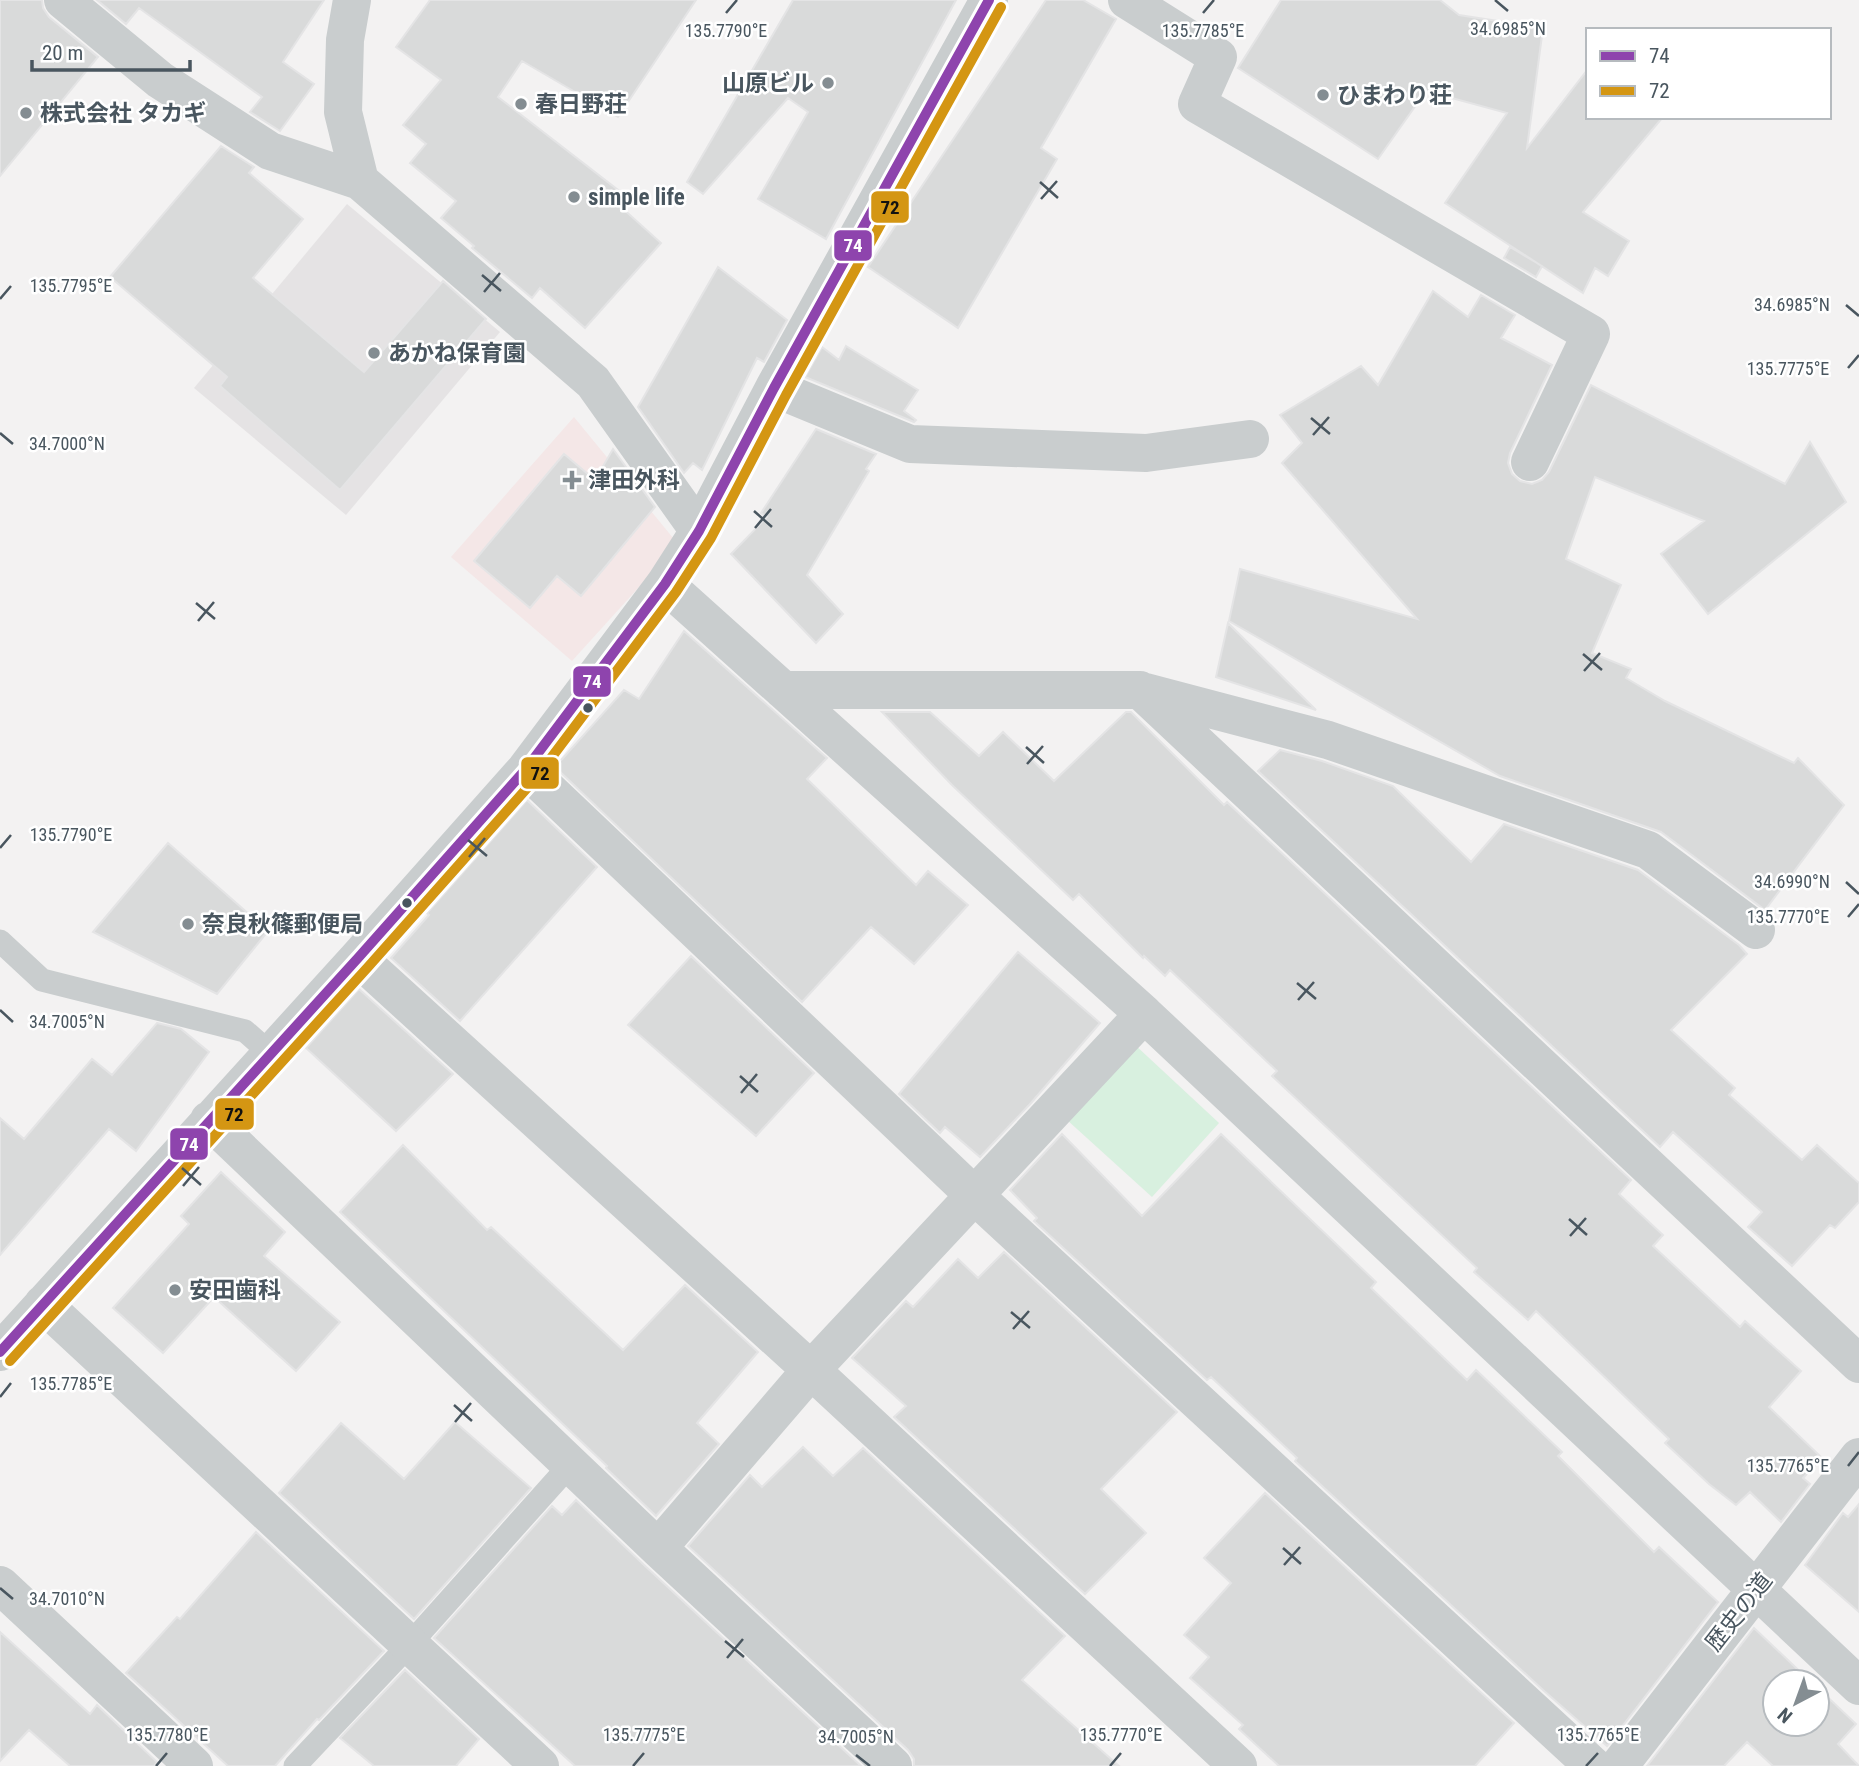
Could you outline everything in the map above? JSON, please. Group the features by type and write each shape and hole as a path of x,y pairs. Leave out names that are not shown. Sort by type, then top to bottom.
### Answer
{"street":[{"path":"64,0 160,79 270,151 360,181 593,382 699,531"},
{"path":"352,0 345,40 343,112 360,181"},
{"path":"0,1352 526,769 666,584 699,531 774,388 989,0"},
{"path":"1126,0 1218,57 1197,104 1591,334 1530,462"},
{"path":"774,388 910,444 1146,453 1250,439"},
{"path":"666,584 1144,1013 1859,1686"},
{"path":"783,690 1140,690 1328,740 1648,850 1756,930"},
{"path":"1140,690 1859,1364"},
{"path":"526,769 974,1195 1593,1766"},
{"path":"358,958 811,1370 1238,1766"},
{"path":"658,1548 811,1370 1144,1013"},
{"path":"209,1120 570,1465 893,1766"},
{"path":"43,1304 540,1766"},
{"name":"歴史の道","path":"1619,1766 1859,1457"},
{"path":"0,1585 194,1766"}],"lane":[{"path":"0,941 42,980 245,1031 271,1054"},
{"path":"295,1766 410,1644 570,1465"}],"shaded area":[{"path":"347,204 500,332 346,515 194,388"},
{"name":"津田外科","path":"574,417 678,544 572,661 451,557"}],"green space":[{"path":"1134,1044 1219,1123 1152,1197 1066,1119"}],"building":[{"name":"株式会社 タカギ","path":"0,0 42,0 43,8 49,17 98,57 0,176"},
{"path":"97,0 324,0 283,62 314,84 280,131 250,112 262,97 139,8 126,24"},
{"path":"430,0 696,0 618,117 522,61 498,97 618,190 611,198 661,243 585,328 540,288 532,298 472,248 474,246 441,218 456,201 410,163 426,144 403,125 441,80 396,47"},
{"name":"山原ビル","path":"793,0 956,0 826,239 758,199 808,112 788,98 703,194 687,182"},
{"path":"1046,0 1083,0 1116,19 1041,148 1057,159 958,328 868,267"},
{"path":"1281,0 1440,0 1459,15 1543,28 1527,148 1586,72 1586,119 1661,119 1583,212 1629,241 1608,276 1595,268 1583,293 1445,203 1507,113 1426,91 1378,159 1238,68"},
{"path":"221,146 254,167 249,173 303,219 253,278 364,372 443,281 486,319 340,490 220,386 227,377 110,277"},
{"path":"1510,247 1542,266 1536,277 1504,258"},
{"path":"718,267 787,320 764,362 757,358 702,470 693,463 684,473 638,407"},
{"path":"1433,291 1468,317 1481,295 1515,315 1501,338 1552,365 1510,453 1508,463 1512,474 1520,481 1532,484 1542,480 1549,472 1591,385 1785,484 1810,442 1846,502 1708,614 1661,554 1704,521 1595,477 1566,559 1621,585 1592,653 1631,669 1626,678 1665,701 1794,763 1798,758 1844,805 1765,910 1661,832 1500,776 1229,621 1240,569 1417,619 1282,463 1302,443 1280,415 1361,366 1378,385"},
{"path":"846,346 918,390 904,411 916,420 914,422 805,377 822,347 839,360"},
{"path":"816,429 876,454 866,469 869,471 807,575 843,614 816,643 731,554 767,517 761,513"},
{"path":"613,449 655,507 581,596 557,576 530,608 474,561 564,454 595,480"},
{"path":"1228,623 1316,710 1216,677"},
{"path":"684,631 827,758 807,779 916,885 928,871 968,905 914,964 871,927 802,1002 555,767 624,690 639,699"},
{"path":"882,712 930,712 979,756 1003,732 1054,781 1126,712 1131,712 1224,805 1227,802 1631,1180 1619,1194 1663,1235 1653,1246 1740,1327 1745,1321 1801,1371 1769,1407 1822,1458 1803,1478 1810,1484 1781,1522 1750,1492 1736,1505 1709,1484 1665,1443 1669,1439 1536,1311 1528,1320 1474,1272 1477,1268 1272,1076 1277,1071 1170,970 1165,976 1144,956 1143,958 1079,894 1073,900 952,785"},
{"path":"1280,750 1322,761 1393,786 1471,862 1504,824 1638,870 1739,945 1747,954 1671,1030 1735,1088 1729,1095 1802,1160 1817,1145 1859,1183 1859,1202 1835,1228 1830,1225 1792,1266 1748,1227 1762,1212 1673,1132 1660,1147 1258,771"},
{"path":"527,800 597,867 460,1021 391,958"},
{"path":"168,843 268,931 217,994 93,932"},
{"path":"1018,952 1100,1023 980,1157 945,1127 940,1133 899,1094"},
{"path":"691,956 814,1073 756,1136 628,1025"},
{"path":"359,989 453,1074 396,1131 306,1048"},
{"path":"157,1023 181,1029 209,1052 136,1151 109,1129 0,1255 0,1118 24,1139 92,1059 112,1075"},
{"path":"1062,1134 1142,1216 1221,1134 1376,1282 1371,1288 1467,1380 1476,1370 1562,1452 1558,1456 1654,1552 1659,1547 1718,1602 1607,1746 1295,1461 1297,1458 1211,1377 1207,1380 1034,1221 1037,1218 1010,1190"},
{"path":"403,1145 487,1230 491,1227 623,1350 685,1285 758,1352 697,1423 719,1444 656,1516 340,1212"},
{"path":"221,1172 285,1232 264,1256 340,1322 296,1371 214,1297 163,1353 113,1308 189,1224 181,1216"},
{"path":"1004,1252 1177,1412 1101,1489 1146,1533 1085,1594 894,1417 906,1406 852,1358 906,1301 913,1307 958,1259 978,1278"},
{"path":"455,1422 531,1488 414,1619 279,1493 341,1423 404,1479"},
{"path":"803,1447 833,1476 863,1448 1065,1636 1022,1680 1119,1766 914,1766 914,1759 908,1750 688,1546 750,1475 762,1487"},
{"path":"1265,1493 1514,1723 1475,1766 1279,1766 1239,1729 1243,1725 1190,1678 1209,1657 1184,1635 1231,1583 1204,1558"},
{"path":"576,1500 861,1766 575,1766 434,1638 552,1506 562,1515"},
{"path":"1859,1504 1859,1612 1805,1565 1843,1513 1848,1517"},
{"path":"256,1532 384,1651 275,1766 228,1766 126,1673 177,1617 180,1619"},
{"path":"1754,1628 1796,1668 1761,1668 1761,1738 1831,1738 1831,1700 1856,1724 1838,1744 1859,1766 1773,1766 1747,1742 1724,1766 1647,1766"},
{"path":"0,1632 90,1714 97,1705 157,1762 154,1766 70,1766 29,1730 0,1761"},
{"path":"405,1670 479,1739 456,1766 374,1766 340,1738"}],"transit line":[{"name":"74","path":"0,1352 526,769 665,584 699,531 774,388 989,0"},
{"name":"72","path":"10,1361 536,778 676,592 711,538 786,395 1001,7"}],"place":[{"name":"山原ビル","path":"828,83"},
{"name":"ひまわり荘","path":"1323,95"},
{"name":"春日野荘","path":"521,104"},
{"name":"株式会社 タカギ","path":"26,113"},
{"name":"simple life","path":"574,197"},
{"name":"あかね保育園","path":"374,353"},
{"name":"津田外科","path":"572,480"},
{"name":"奈良秋篠郵便局","path":"188,924"},
{"name":"安田歯科","path":"175,1290"}]}
